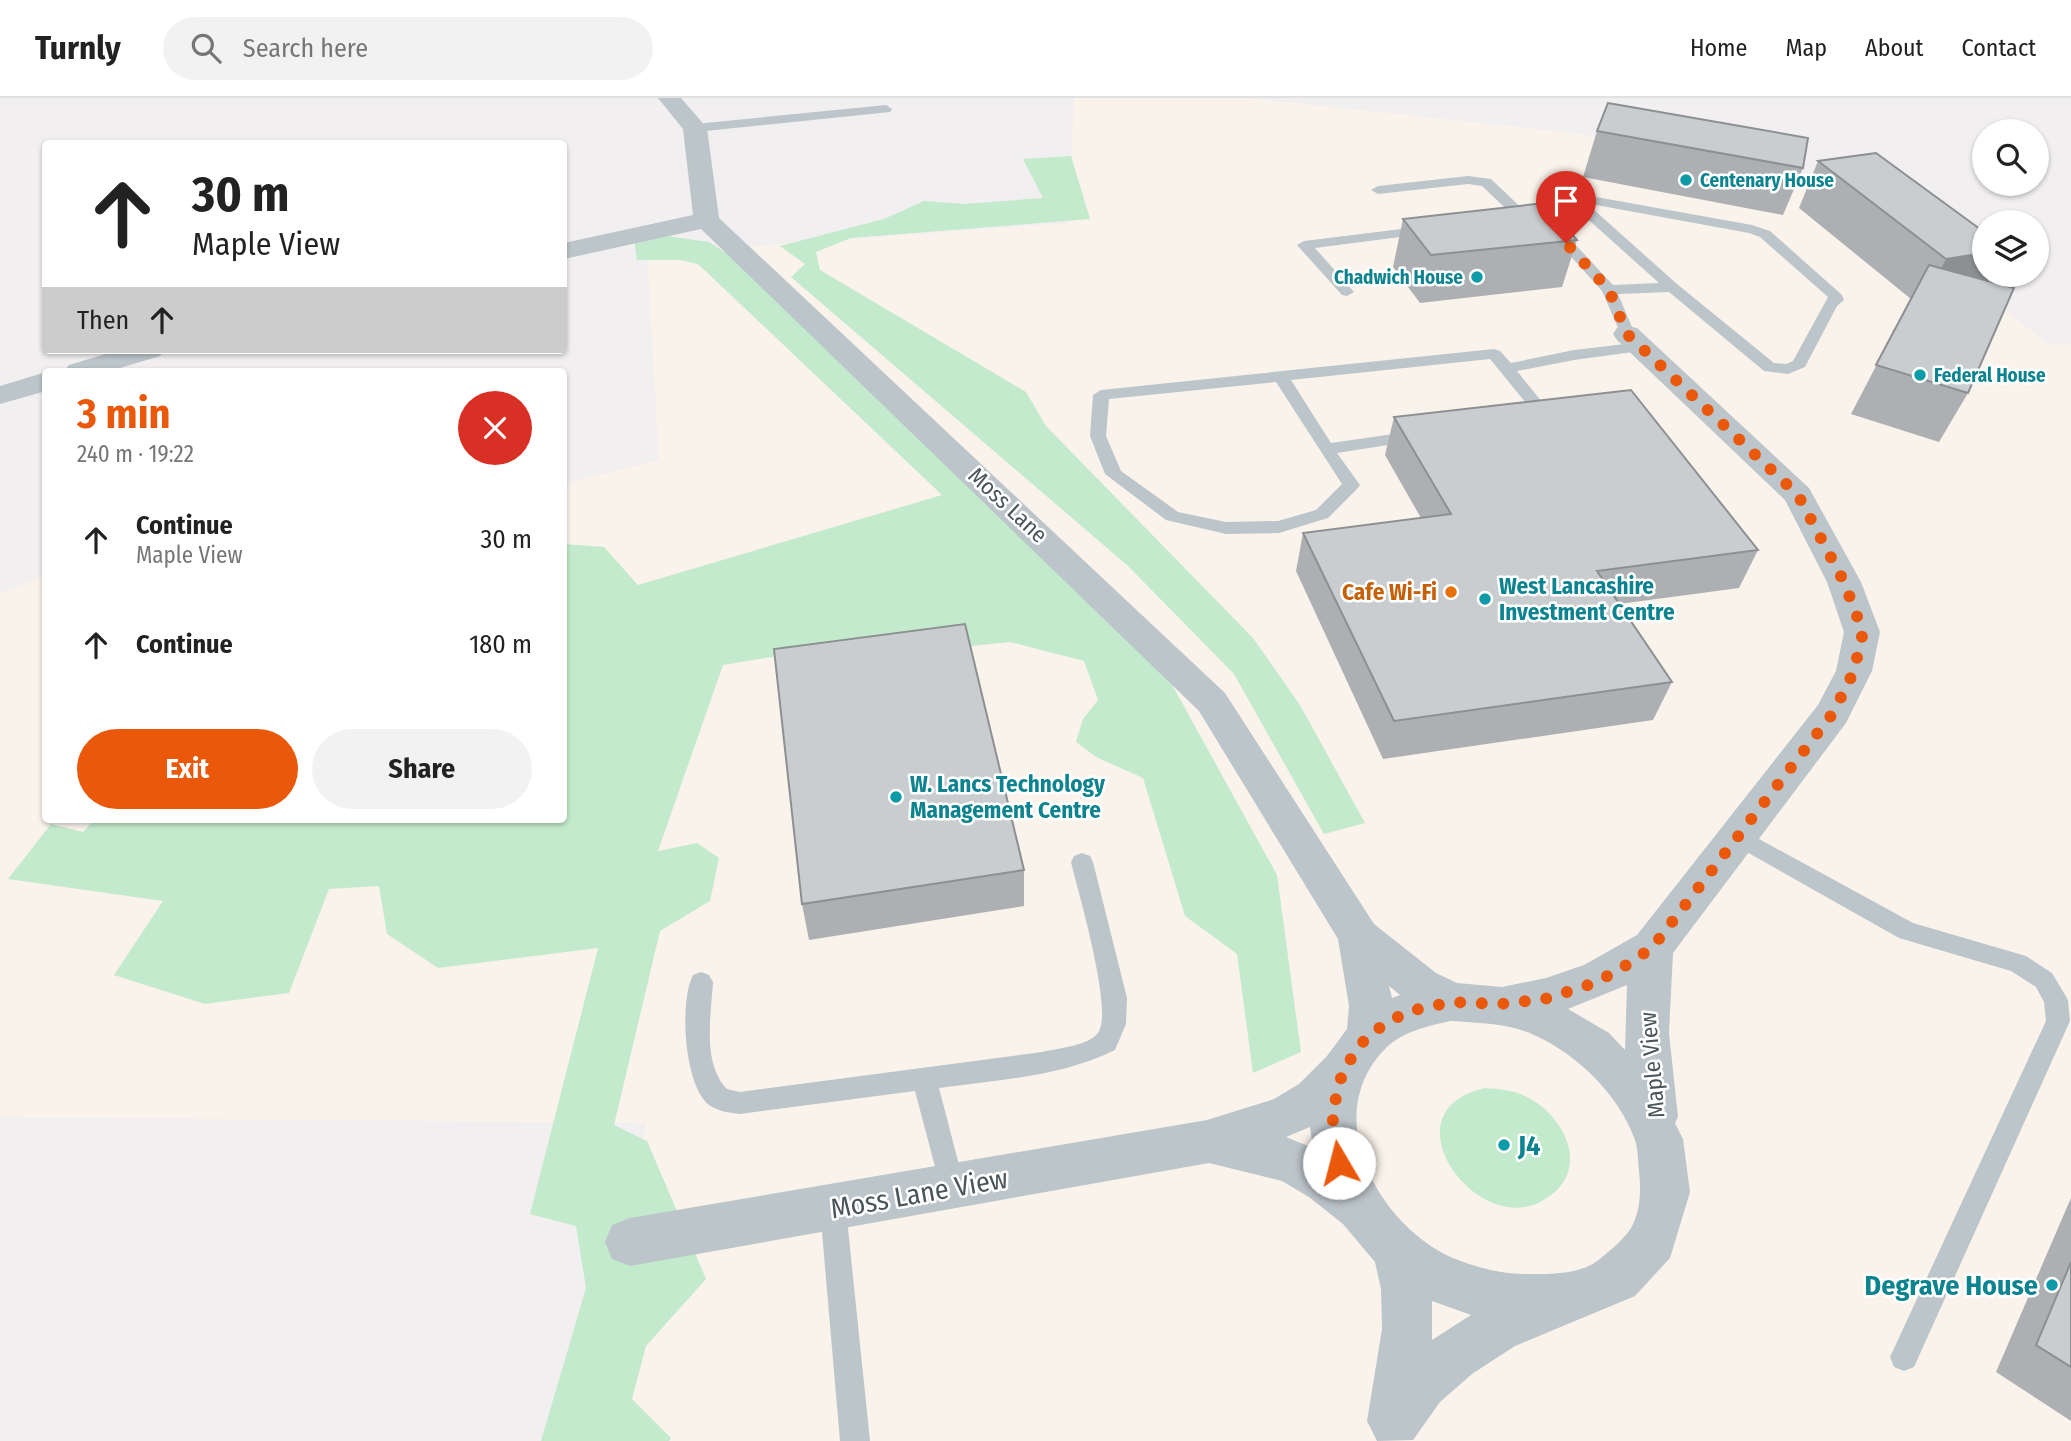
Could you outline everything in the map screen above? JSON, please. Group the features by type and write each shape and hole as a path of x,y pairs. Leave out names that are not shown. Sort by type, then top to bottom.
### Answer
{"street":[{"path":"567,250 706,220 695,128 669,98"},
{"name":"Moss Lane","path":"706,220 1212,702 1359,936 1421,986 1451,1002"},
{"path":"1451,1002 1500,1004 1545,999 1586,986 1616,972 1652,948 1833,713 1854,671 1863,632 1844,582 1798,495 1634,340"},
{"path":"89,368 136,354"},
{"path":"0,395 42,382"},
{"name":"Moss Lane","path":"1359,936 1371,1006 1332,1114 1339,1163 1361,1209"},
{"name":"Maple View","path":"1566,1299 1617,1278 1652,1241 1665,1192 1648,1071 1645,1024 1652,948"},
{"name":"Moss Lane View","path":"630,1242 1208,1142 1287,1116 1315,1099 1356,1052 1406,1012 1451,1002"},
{"path":"1500,1004 1548,1020 1593,1048 1634,1090 1659,1139"},
{"name":"Moss Lane View","path":"1208,1142 1292,1161 1326,1181 1361,1209"},
{"path":"1361,1209 1397,1250 1444,1282 1506,1300 1566,1299"},
{"path":"1391,1431 1408,1329 1406,1289 1397,1250"},
{"path":"1391,1431 1421,1383 1454,1356 1497,1328 1566,1299"}],"lane":[{"path":"695,128 886,109"},
{"path":"1378,190 1468,180 1486,182 1526,220"},
{"path":"1609,290 1672,287 1770,368 1788,369 1799,364 1831,304 1836,300 1835,295 1765,234 1752,229 1596,201 1585,203 1586,210 1672,287"},
{"path":"1504,222 1526,220 1552,228 1609,290 1634,340 1507,368"},
{"path":"1347,292 1304,245 1438,229"},
{"path":"1281,376 1351,485 1322,514 1279,527 1226,528 1172,516 1114,474 1098,436 1101,395 1281,376 1494,354 1546,417 1518,421"},
{"path":"1326,449 1436,433"},
{"path":"1737,836 1907,931 2018,963 2044,980 2056,1000 2058,1021 1904,1357"},
{"path":"701,982 699,1056 706,1081 720,1098 740,1103 1042,1063 1084,1053 1106,1042 1114,1024 1115,998 1082,862"},
{"path":"924,1079 952,1188"},
{"path":"833,1209 855,1441"}],"shaded area":[{"path":"1074,98 1249,98 1576,133 1857,186 1972,282 1972,287 1978,287 2047,344 2071,343 2071,1441 583,1441 646,1123 0,1117 0,594 42,576 42,823 567,823 567,482 659,460 647,254 1069,223"}],"green space":[{"path":"1071,156 1090,219 851,238 816,252 820,270 1026,392 1046,426 1253,638 1300,705 1365,823 1324,834 1234,674 1128,566 791,277 805,264 780,246 884,219 924,201 964,204 1043,198 1023,159"},
{"path":"666,236 709,242 726,253 1143,632 1277,875 1301,1052 1253,1073 1237,954 1185,916 1143,778 1096,757 1076,742 1083,719 1098,700 1084,661 1010,642 831,661 825,648 723,665 658,851 697,843 719,858 710,901 660,931 614,1125 647,1141 706,1279 646,1346 632,1399 671,1438 669,1441 541,1441 586,1288 576,1226 530,1214 598,948 438,968 387,934 379,886 329,889 289,993 205,1004 114,975 163,901 8,879 51,824 83,832 91,823 567,823 567,544 604,547 638,585 942,495 698,264 680,260 637,260 634,239"},
{"path":"1485,1088 1512,1091 1527,1097 1554,1118 1563,1132 1569,1147 1567,1176 1557,1190 1542,1201 1517,1208 1491,1202 1469,1188 1451,1167 1441,1144 1442,1121 1455,1101"}],"building":[{"path":"1608,103 1808,138 1803,168 1597,131"},
{"path":"1876,153 1972,223 1972,255 1946,259 1818,161"},
{"path":"1545,203 1577,240 1431,255 1403,219"},
{"path":"1929,265 1972,277 1972,287 2014,288 1968,393 1876,365"},
{"name":"West Lancashire Investment Centre","path":"1631,390 1758,550 1597,571 1672,682 1394,721 1303,533 1451,514 1394,417"},
{"name":"W. Lancs Technology Management Centre","path":"965,624 1024,870 802,904 774,649"},
{"path":"2071,1262 2071,1367 2036,1345"}],"place":[{"name":"Centenary House","path":"1686,180"},
{"name":"Chadwich House","path":"1477,277"},
{"name":"Federal House","path":"1920,375"},
{"name":"Cafe Wi-Fi","path":"1451,592"},
{"name":"West Lancashire Investment Centre","path":"1485,599"},
{"name":"W. Lancs Technology Management Centre","path":"896,797"},
{"name":"J4","path":"1504,1145"},
{"name":"Degrave House","path":"2052,1285"}],"route":[{"path":"1339,1163 1332,1114 1343,1070 1368,1035 1406,1012 1451,1002 1500,1004 1545,999 1586,986 1616,972 1652,948 1833,713 1854,671 1863,632 1844,582 1798,495 1627,334 1609,290 1566,243"}]}
